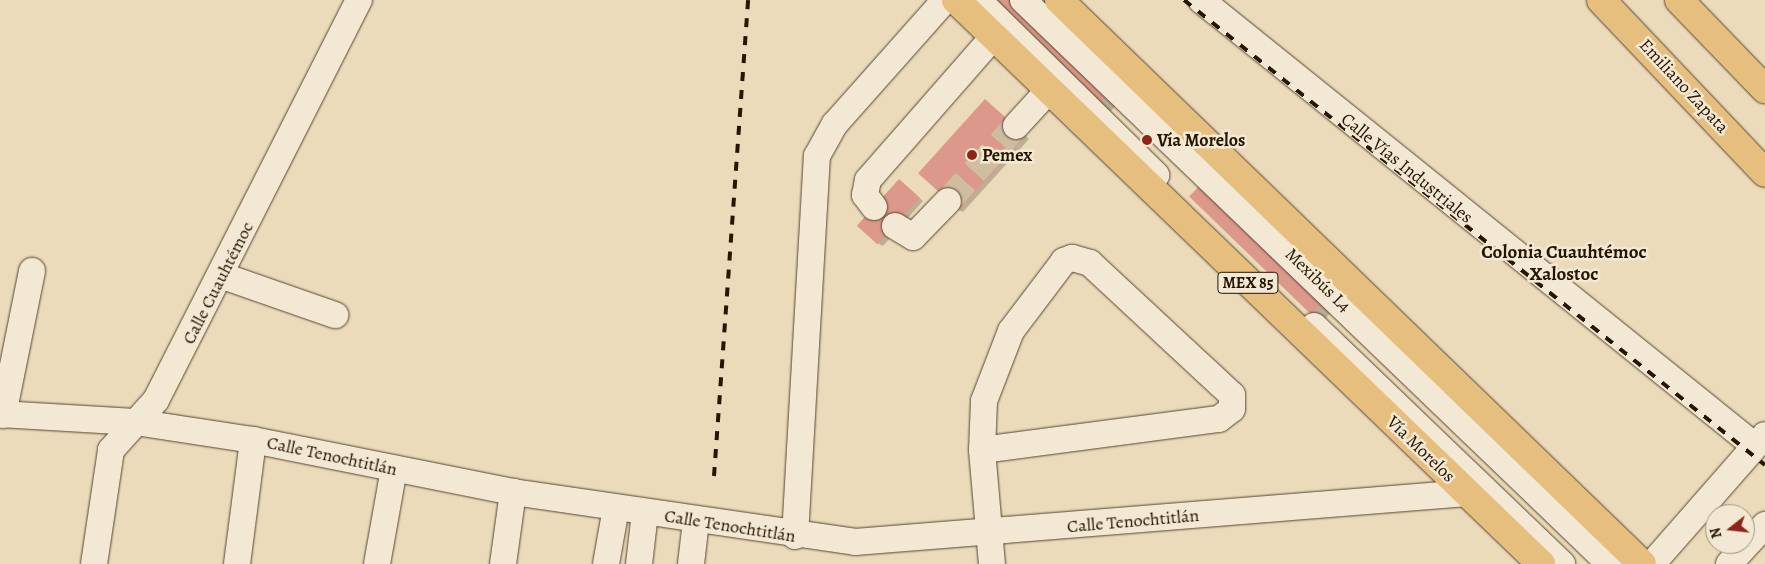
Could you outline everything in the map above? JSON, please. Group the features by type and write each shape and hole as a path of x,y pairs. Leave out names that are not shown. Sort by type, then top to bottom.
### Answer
{"main road":[{"name":"Vía Morelos","path":"956,0 1541,564"},
{"path":"1059,0 1642,564"},
{"name":"Emiliano Zapata","path":"1601,0 1765,173"},
{"path":"1679,0 1765,89"}],"street":[{"name":"Calle Cuauhtémoc","path":"94,564 111,450 156,400 223,276 359,0"},
{"path":"795,536 817,156 835,124 945,0"},
{"name":"Mexibús L4","path":"978,0 1562,564"},
{"name":"Mexibús L4","path":"1022,0 1610,564"},
{"name":"Calle Vías Industriales","path":"1201,0 1760,441"},
{"path":"874,207 865,196 868,180 993,37"},
{"path":"1016,126 1048,90"},
{"path":"894,226 913,237 948,201"},
{"path":"982,450 1219,419 1232,409 1232,395 1090,263 1072,258 1056,267 1004,346 984,402 982,450 992,564"},
{"path":"1,415 32,272"},
{"path":"223,276 335,315"},
{"name":"Calle Tenochtitlán","path":"1,415 135,422 253,440 513,492 795,536 889,542 1467,493"},
{"path":"237,564 253,440"},
{"path":"1652,564 1760,441"},
{"path":"377,564 394,469"},
{"path":"503,564 513,492"},
{"path":"606,564 616,508"},
{"path":"639,564 645,513"},
{"path":"691,564 696,521"},
{"path":"1729,564 1765,524"}],"building":[{"path":"985,0 1018,0 1113,91 1097,107"},
{"name":"Pemex","path":"985,99 1026,136 959,210 918,173"},
{"path":"899,179 920,198 878,245 857,226"},
{"path":"1205,180 1327,298 1311,315 1189,197"}],"tunnel":[{"path":"948,201 1016,126"}],"railway":[{"path":"714,476 748,0"},
{"path":"1184,0 1765,465"}],"place":[{"name":"Vía Morelos","path":"1147,140"},
{"name":"Pemex","path":"972,155"}],"district":[{"name":"Colonia Cuauhtémoc Xalostoc","path":"1564,264"}]}
